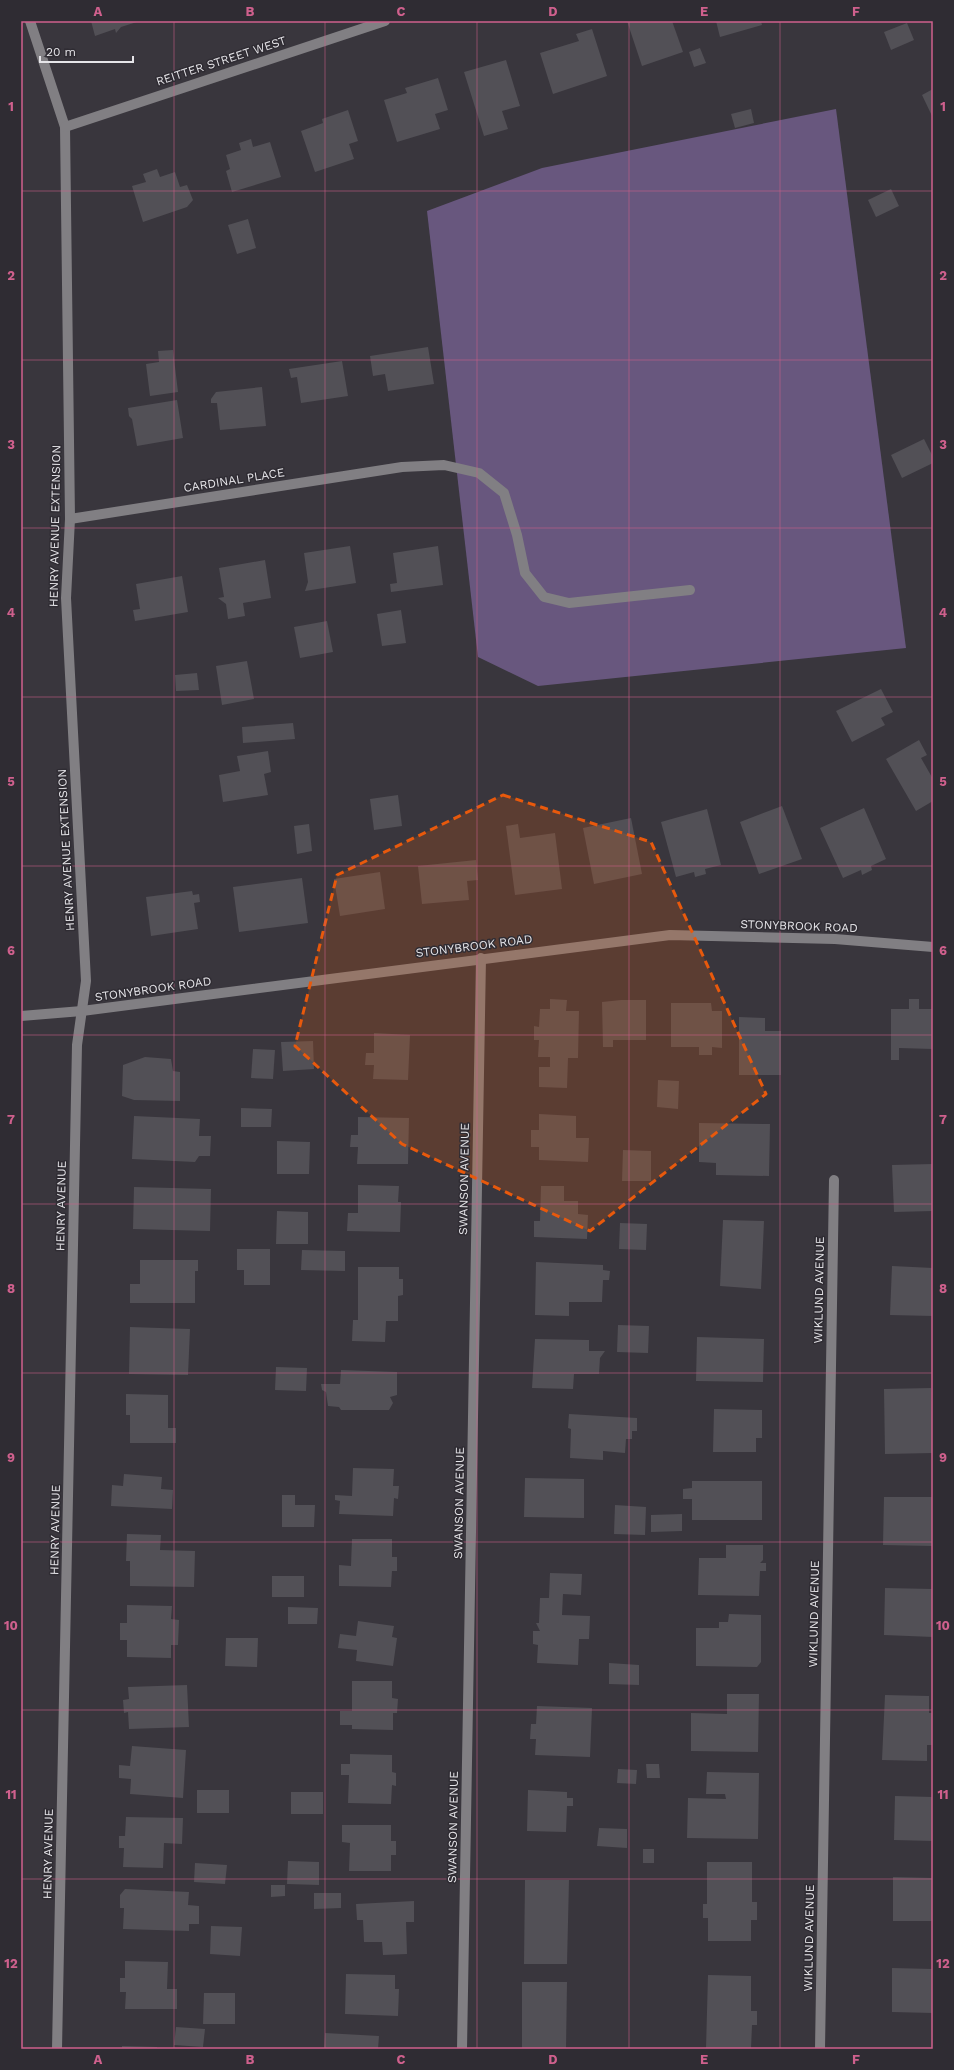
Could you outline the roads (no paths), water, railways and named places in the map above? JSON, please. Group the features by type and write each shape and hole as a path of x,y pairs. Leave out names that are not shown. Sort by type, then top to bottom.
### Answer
{"street":[{"name":"HENRY AVENUE EXTENSION","path":"30,21 65,127 70,519 66,598 86,981 82,1012"},
{"name":"REITTER STREET WEST","path":"65,127 385,21"},
{"name":"CARDINAL PLACE","path":"70,519 402,467 444,465 479,473 504,493 517,535 525,573 544,597 569,603 690,590"},
{"name":"STONYBROOK ROAD","path":"21,1016 82,1012 481,958 670,935 834,939 933,947"},
{"name":"SWANSON AVENUE","path":"462,2049 481,958"},
{"name":"HENRY AVENUE","path":"57,2049 77,1053 82,1012"},
{"name":"WIKLUND AVENUE","path":"820,2049 834,1180"}]}
